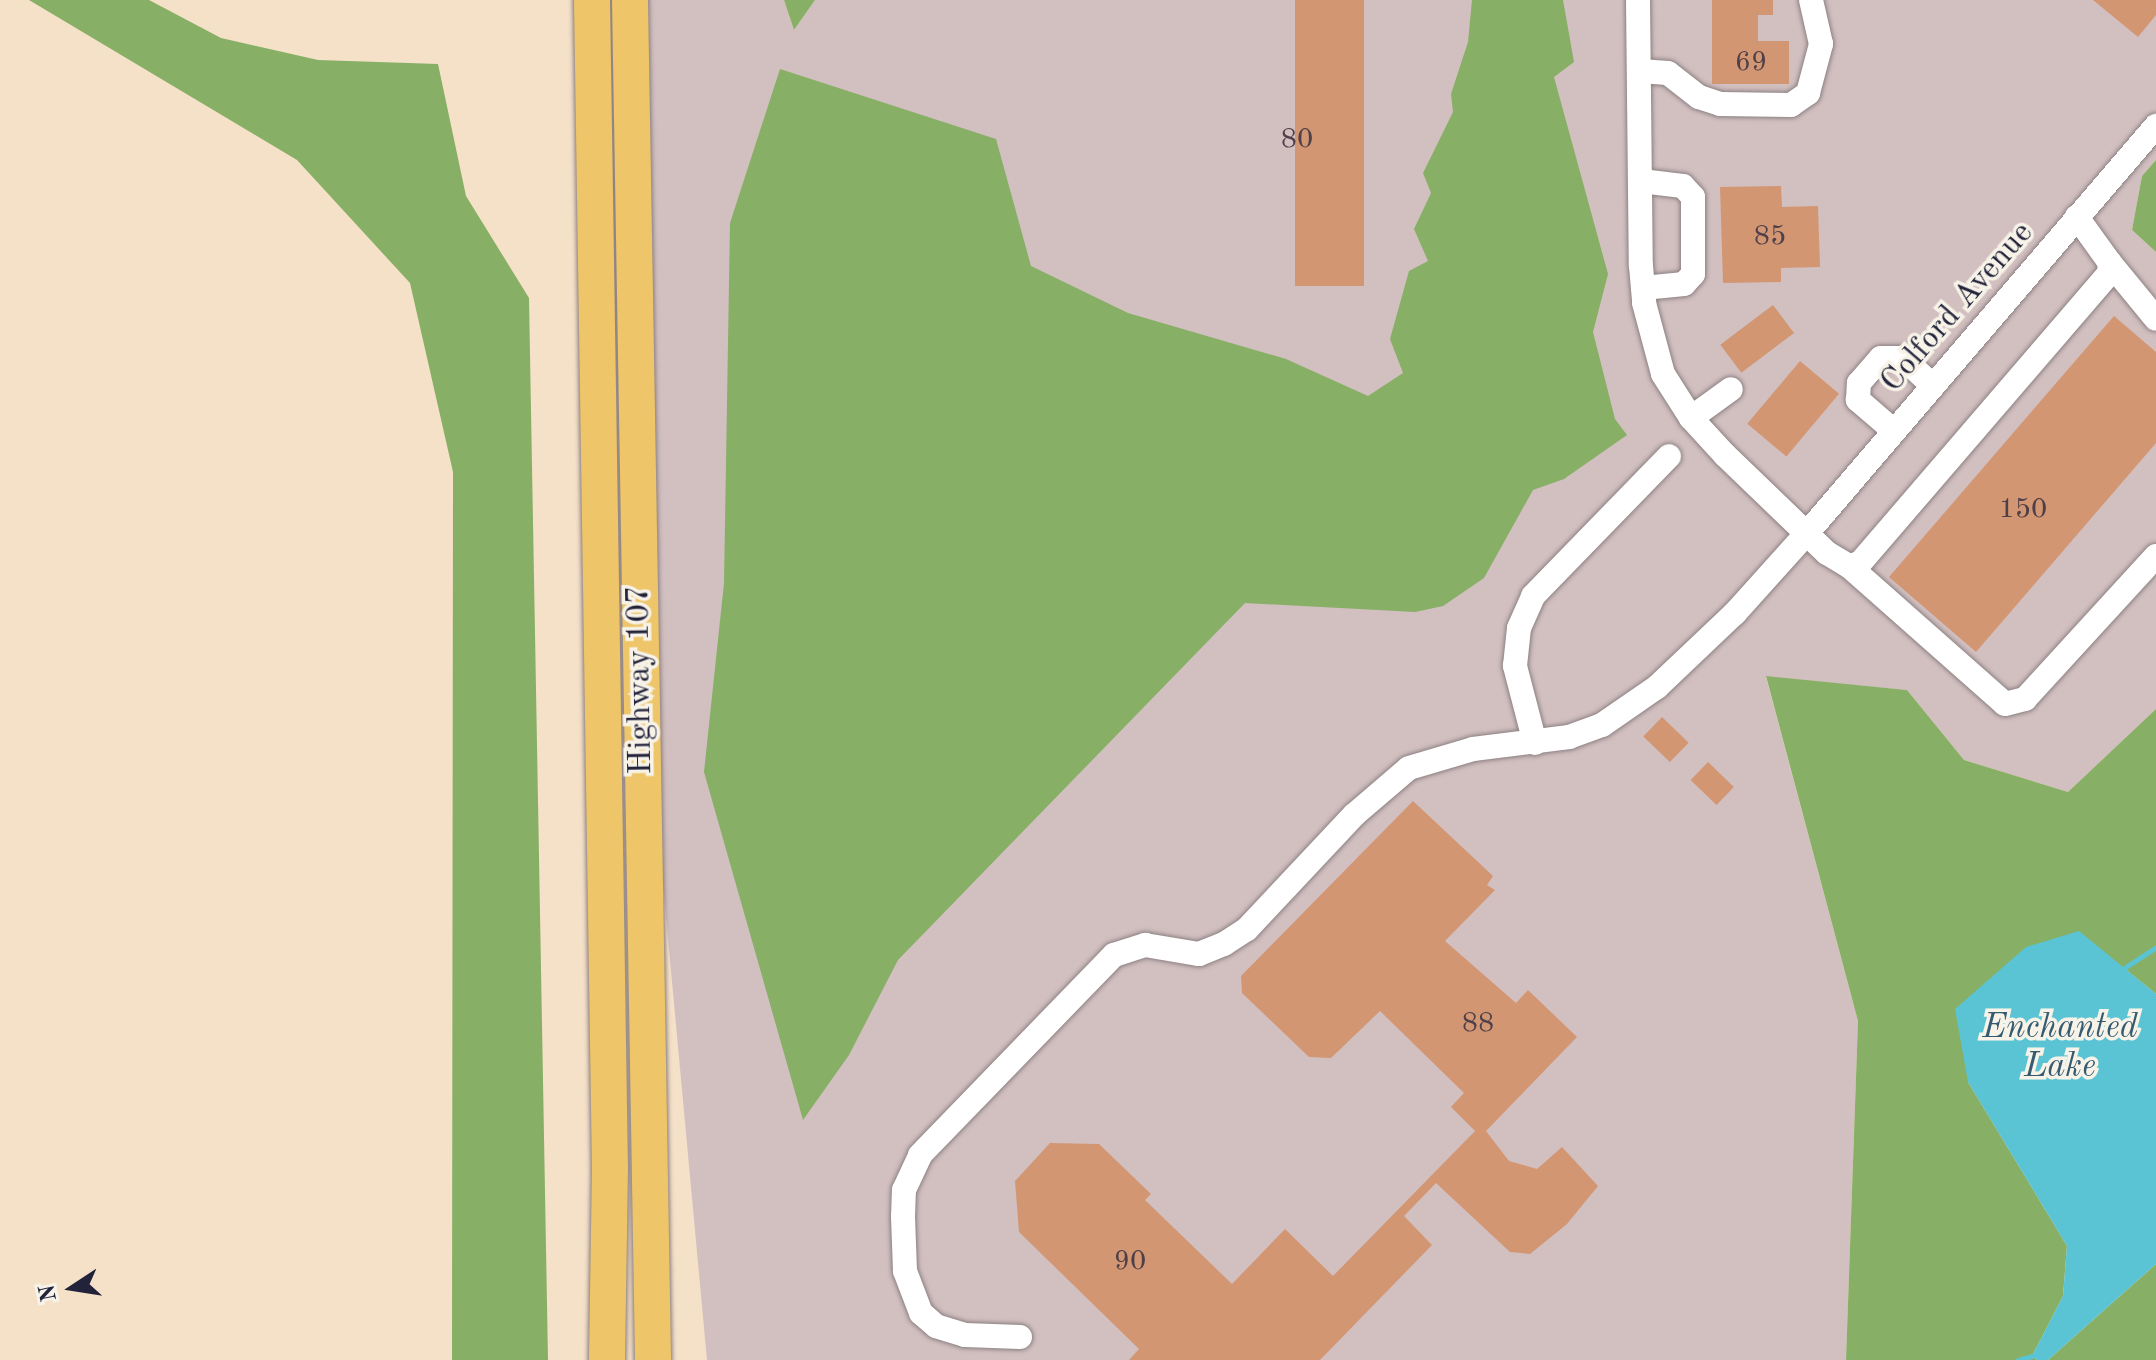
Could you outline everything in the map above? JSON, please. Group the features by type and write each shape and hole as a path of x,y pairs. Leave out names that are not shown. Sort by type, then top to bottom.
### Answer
{"highway":[{"name":"Highway 107","path":"592,0 610,1167 607,1360"},
{"name":"Highway 107","path":"630,0 653,1360"}],"street":[{"path":"1638,0 1643,288 1663,374 1691,418 1808,532 2005,704 2025,699 2156,556"},
{"path":"1640,71 1668,73 1699,97 1720,104 1791,105 1808,93 1821,44 1811,0"},
{"name":"Colford Avenue","path":"1020,1337 965,1335 936,1326 921,1313 905,1271 903,1217 904,1190 920,1155 1114,955 1145,945 1199,954 1224,944 1247,929 1354,815 1409,768 1462,751 1535,743 1602,725 1657,687 1735,613 1808,532 2156,126"},
{"path":"1641,181 1683,186 1693,197 1693,274 1684,284 1643,288"},
{"path":"2077,217 2156,319"},
{"path":"1849,566 1870,551 2109,273 2110,263"},
{"path":"1894,431 1858,400 1859,383 1881,358 1903,358 1933,386"},
{"path":"1691,418 1731,389"},
{"path":"1535,743 1515,666 1519,628 1533,596 1669,456"}],"shaded area":[{"path":"620,0 784,0 794,30 815,0 2156,0 2156,160 2142,176 2132,230 2156,252 2156,709 2068,792 1964,760 1907,690 1766,677 1858,1021 1846,1360 707,1360 608,290"}],"green space":[{"path":"29,0 149,0 221,38 318,60 438,64 466,196 529,298 548,1360 452,1360 453,472 410,283 297,160"},
{"path":"784,0 815,0 794,30"},
{"path":"1472,0 1563,0 1574,62 1554,77 1608,274 1593,332 1615,419 1627,435 1564,479 1533,490 1484,578 1443,606 1415,612 1245,603 898,960 849,1055 803,1120 704,772 724,583 730,223 780,69 996,139 1031,266 1128,313 1286,359 1368,396 1403,373 1390,339 1409,271 1428,261 1414,229 1431,193 1423,173 1453,112 1451,94 1468,42"},
{"path":"2156,160 2156,252 2132,230 2142,176"},
{"path":"1766,676 1907,690 1964,760 2068,792 2156,709 2156,994 2124,968 1968,1082 2067,1246 2063,1296 2032,1356 2037,1360 1846,1360 1858,1021"},
{"path":"2156,1264 2156,1360 2048,1360"}],"water":[{"name":"Enchanted Lake","path":"2079,931 2156,994 2156,1264 2048,1360 2037,1360 2032,1356 2063,1296 2067,1246 1968,1082 1955,1009 2026,947"}],"building":[{"path":"1295,0 1364,0 1364,286 1295,286"},
{"path":"1712,0 1773,0 1773,15 1758,15 1758,41 1789,41 1789,84 1712,84"},
{"path":"2093,0 2156,0 2156,15 2138,37"},
{"path":"1781,186 1782,207 1818,206 1820,267 1781,268 1781,282 1723,283 1720,187"},
{"path":"1773,305 1794,333 1741,373 1720,345"},
{"path":"2114,316 2156,352 2156,443 1976,652 1889,577"},
{"path":"1800,361 1839,394 1786,457 1747,424"},
{"path":"1662,717 1689,743 1670,762 1643,736"},
{"path":"1708,762 1734,787 1717,805 1691,780"},
{"path":"1413,801 1493,876 1487,885 1495,890 1445,941 1516,1003 1528,990 1577,1037 1486,1131 1509,1161 1537,1169 1562,1147 1598,1186 1567,1224 1530,1254 1510,1252 1436,1183 1404,1216 1432,1245 1320,1360 1129,1360 1139,1349 1019,1232 1015,1181 1050,1143 1099,1144 1151,1194 1145,1200 1232,1284 1285,1229 1333,1276 1475,1131 1451,1107 1464,1093 1380,1011 1331,1058 1309,1057 1242,993 1241,976"}],"waterway":[{"path":"2124,968 2156,947"},
{"path":"2018,1360 2032,1356"}]}
